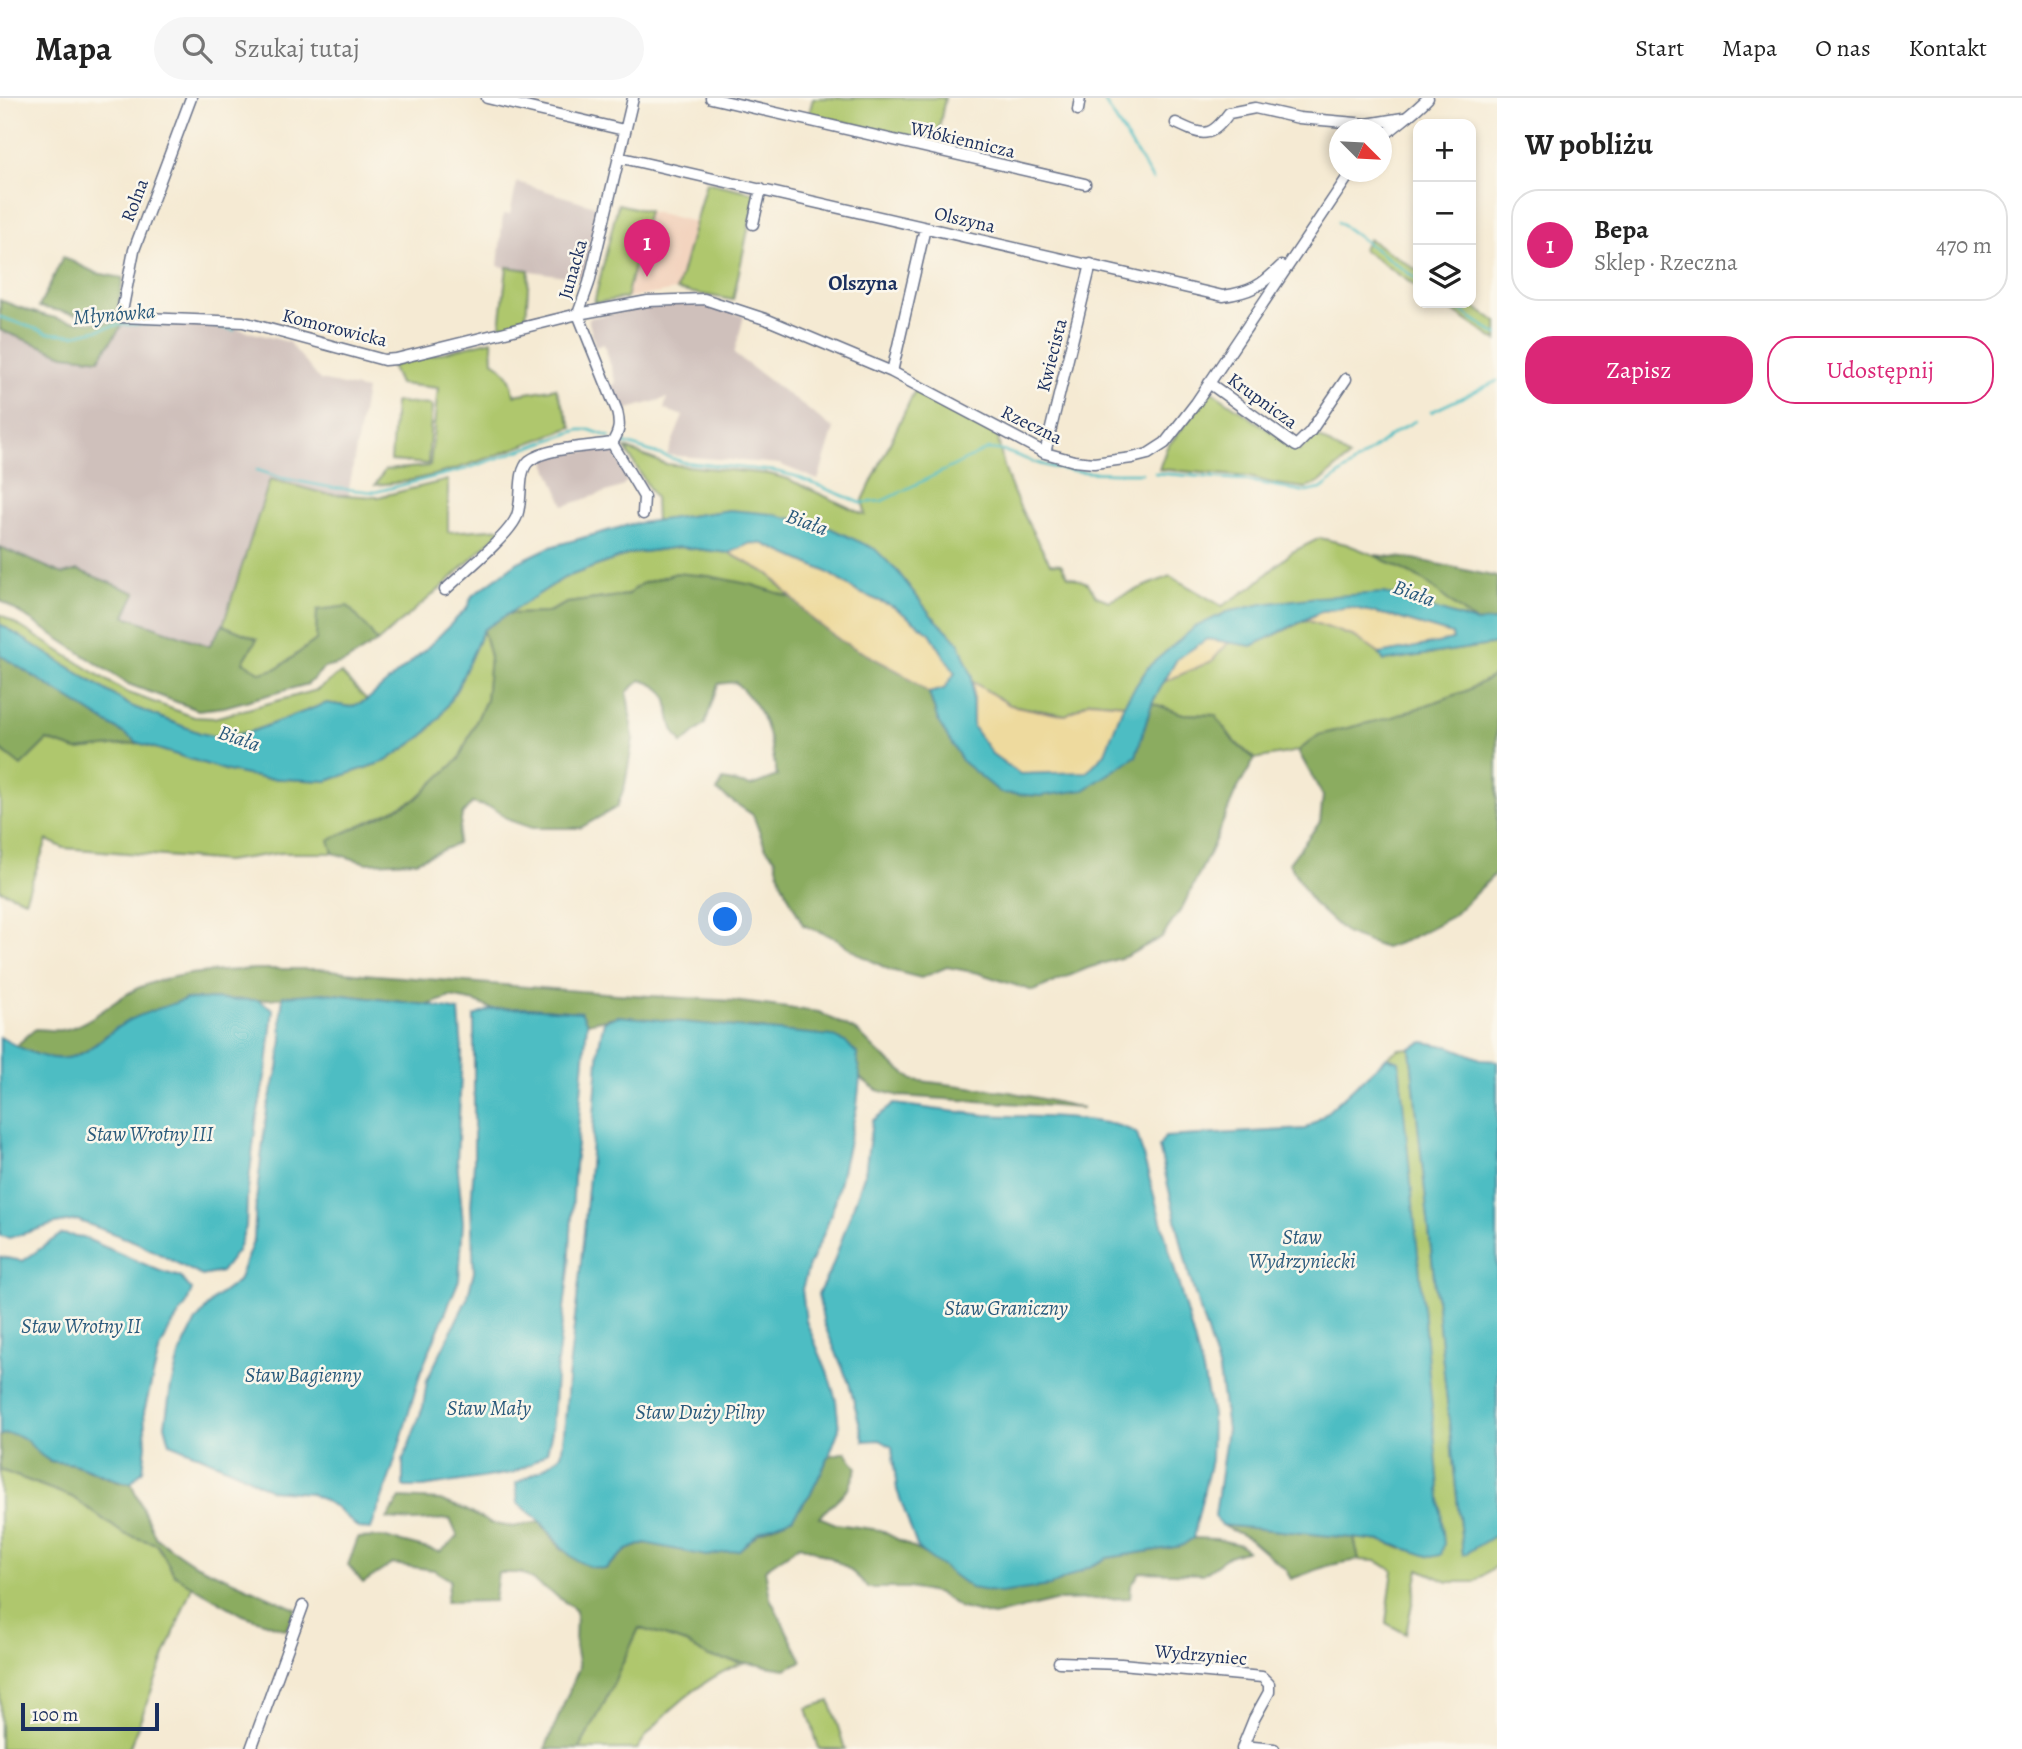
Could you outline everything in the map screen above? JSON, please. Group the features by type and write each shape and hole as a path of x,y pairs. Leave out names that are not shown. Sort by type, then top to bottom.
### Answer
{"street":[{"name":"Rolna","path":"121,317 134,250 191,98"},
{"path":"487,98 624,130"},
{"name":"Junacka","path":"612,443 618,435 620,425 617,411 578,314 589,283 633,98"},
{"name":"Włókiennicza","path":"711,98 1085,184"},
{"path":"1176,123 1198,134 1207,134 1219,127 1229,113 1255,108 1299,118 1367,124 1403,118 1414,113 1428,98"},
{"path":"1392,128 1403,118"},
{"name":"Olszyna","path":"618,157 1223,296 1256,288 1293,255"},
{"name":"Rzeczna","path":"578,314 648,301 704,299 768,320 892,372 1045,453 1094,463 1148,454 1165,443 1209,383 1344,182"},
{"path":"753,224 761,189"},
{"path":"892,372 925,228"},
{"name":"Kwiecista","path":"1045,453 1091,264"},
{"name":"Komorowicka","path":"121,317 243,322 384,360 578,314"},
{"name":"Krupnicza","path":"1209,383 1296,446 1310,432 1346,379"},
{"path":"445,590 508,530 517,517 526,463 540,454 612,443 644,497 643,514"},
{"path":"251,1749 303,1606"},
{"name":"Wydrzyniec","path":"1059,1662 1121,1664 1262,1676 1269,1684 1269,1692 1254,1719 1243,1748 1274,1749"}],"shaded area":[{"path":"517,182 598,207 584,279 498,266 503,214 510,214"},
{"path":"648,211 696,222 677,290 626,298"},
{"path":"674,303 703,304 744,316 734,354 834,429 818,480 779,464 667,455 683,416 664,409 667,398 625,410 620,405 611,386 616,383 604,344 595,347 588,318"},
{"path":"125,321 230,327 289,342 320,380 366,390 348,495 326,494 270,479 223,625 210,646 125,616 135,594 63,574 0,547 0,330 64,355"},
{"path":"613,449 629,479 621,487 564,506 545,460 555,455"}],"green space":[{"path":"813,98 945,98 936,143 809,114"},
{"path":"706,182 756,193 733,300 677,290"},
{"path":"618,204 648,211 626,298 594,303"},
{"path":"1369,239 1413,268 1413,285 1362,249"},
{"path":"63,257 96,273 123,278 117,314 92,317 39,307"},
{"path":"507,267 529,270 526,320 500,327"},
{"path":"0,300 31,312 61,319 125,321 99,359 64,355 0,330"},
{"path":"1448,308 1476,308 1497,322 1497,341"},
{"path":"492,340 493,361 508,375 514,395 556,388 572,427 450,471 375,485 385,470 430,466 438,388 399,384 391,366"},
{"path":"916,388 998,435 1010,485 1050,563 1061,564 1068,576 1088,583 1096,596 1109,601 1170,576 1222,606 1252,587 1292,552 1320,538 1374,555 1423,580 1475,622 1384,593 1149,666 1124,704 1090,701 1066,715 1010,705 973,682 958,641 931,615 898,572 729,510 656,521 655,498 625,448 665,464 769,474 788,479 865,515 863,500"},
{"path":"1209,389 1299,451 1316,435 1349,457 1319,483 1306,488 1249,477 1159,469 1167,447 1198,409"},
{"path":"395,402 432,405 428,464 391,461"},
{"path":"270,479 326,494 378,497 448,480 448,532 504,528 442,587 377,642 369,630 317,610 316,640 278,668 261,673 243,662 257,639 223,625"},
{"path":"0,547 63,574 78,570 136,593 125,616 209,646 223,625 257,639 243,662 261,673 278,668 316,640 317,610 348,606 377,642 344,663 324,668 308,684 224,707 198,710 128,684 0,600"},
{"path":"680,547 729,553 769,574 793,598 753,585 641,584 627,595 567,603 546,613 508,614 564,578 629,554"},
{"path":"1374,555 1414,559 1497,577 1497,621 1475,622 1423,580"},
{"path":"676,573 709,576 753,585 793,598 812,619 841,641 900,672 929,693 939,723 1136,756 1152,703 1183,714 1215,715 1234,742 1255,759 1235,793 1182,908 1162,937 1127,956 1088,968 1033,991 978,973 947,967 921,978 890,970 833,937 803,925 781,881 775,858 765,847 753,815 717,791 723,780 751,786 777,776 769,736 761,714 735,682 718,684 705,724 682,744 670,720 667,699 660,689 641,680 627,692 633,739 625,785 617,807 580,828 532,828 509,820 493,808 472,803 462,815 457,844 416,861 367,863 333,853 329,840 415,800 459,759 486,700 490,657 483,630 508,614 546,613 567,603 627,595 641,584"},
{"path":"0,614 126,692 194,717 214,718 317,690 341,673 367,700 351,707 327,703 253,731 221,738 200,733 131,706 0,624"},
{"path":"1306,620 1360,639 1378,652 1384,661 1497,644 1497,674 1466,691 1393,717 1319,735 1298,751 1255,759 1235,742 1215,715 1183,714 1152,703 1177,658 1207,639 1252,646"},
{"path":"483,630 490,657 486,700 459,759 415,800 330,839 333,853 280,853 226,861 64,848 47,840 25,900 0,890 0,750 21,765 47,740 77,750 139,743 228,771 261,778 327,781 386,761 424,735 440,717 458,687"},
{"path":"0,655 139,743 77,750 47,740 21,766 0,749"},
{"path":"1497,674 1497,872 1453,916 1407,940 1385,948 1347,934 1313,903 1289,863 1320,822 1323,796 1298,751 1319,735 1393,717 1466,691"},
{"path":"322,969 733,1001 819,1012 858,1032 880,1054 913,1080 1010,1092 1083,1108 899,1096 877,1090 860,1078 857,1053 758,1028 696,1025 618,1016 587,1023 581,1012 528,1008 492,1009 476,1002 450,997 428,1005 326,993 258,1000 186,999 109,1033 88,1050 67,1059 43,1057 16,1046 35,1029 59,1030 72,1027 92,1018 138,988 152,983 196,973"},
{"path":"1410,1048 1463,1554 1497,1534 1497,1565 1474,1582 1448,1582 1419,1569 1406,1634 1386,1623 1393,1570 1376,1561 1359,1560 1354,1538 1382,1541 1402,1549 1399,1061 1387,1057 1399,1049"},
{"path":"12,1433 26,1438 49,1461 74,1464 118,1482 131,1483 156,1538 193,1563 296,1609 286,1630 243,1615 174,1574 157,1544 124,1534 72,1497 0,1470 0,1435"},
{"path":"846,1452 857,1468 849,1488 819,1517 836,1524 880,1530 938,1561 1050,1586 1107,1558 1181,1546 1193,1538 1216,1539 1241,1545 1247,1550 1229,1556 1203,1574 1140,1572 1131,1586 1130,1598 1059,1600 993,1616 961,1608 939,1594 909,1588 868,1588 845,1567 800,1545 765,1569 770,1598 802,1661 785,1669 709,1657 686,1643 639,1628 602,1708 579,1749 545,1749 579,1668 575,1646 576,1611 570,1606 522,1573 498,1573 494,1601 446,1602 450,1580 434,1570 392,1564 363,1583 348,1565 358,1538 382,1537 440,1552 458,1537 450,1519 387,1519 400,1498 440,1500 490,1523 512,1527 540,1522 562,1550 605,1569 627,1550 645,1543 673,1548 739,1550 759,1533 792,1518 811,1493 829,1456"},
{"path":"0,1470 72,1497 124,1534 157,1544 174,1574 192,1586 129,1749 0,1749"},
{"path":"1221,1525 1354,1538 1359,1560 1330,1565 1291,1579 1285,1569 1249,1538"},
{"path":"639,1628 686,1643 709,1657 743,1663 714,1677 684,1698 657,1723 637,1749 579,1749 602,1708"},
{"path":"830,1701 845,1749 819,1749 807,1708"}],"sand":[{"path":"751,543 764,544 825,571 858,592 894,607 930,633 955,673 944,689 929,693 900,672 841,641 812,619 769,574 729,553"},
{"path":"1349,607 1452,634 1453,640 1380,654 1355,637 1306,620 1322,611"},
{"path":"1207,639 1229,642 1212,661 1164,682 1177,658"},
{"path":"973,682 1010,705 1056,714 1066,715 1090,701 1124,704 1105,753 1087,773 1020,774 992,754 973,727"}],"water":[{"name":"Biała","path":"730,510 772,514 830,528 875,549 898,572 931,615 958,641 972,676 973,727 992,754 1020,774 1087,772 1105,753 1124,704 1149,666 1195,627 1227,612 1262,604 1318,597 1384,593 1475,622 1497,621 1497,644 1384,661 1380,654 1453,640 1452,634 1349,607 1322,611 1252,646 1207,639 1177,659 1152,703 1136,756 1084,790 1040,796 1001,793 963,762 939,723 929,693 944,689 955,673 930,633 894,607 858,592 825,571 764,544 751,543 729,553 680,547 629,554 564,578 483,630 458,687 440,717 424,735 386,761 327,781 261,778 228,771 139,743 0,655 0,624 131,706 200,733 221,738 253,731 327,703 351,707 367,700 427,648 467,608 472,596 518,562 550,547 632,524"},
{"name":"Staw Bagienny","path":"326,993 459,1011 462,1052 457,1160 463,1222 459,1280 421,1371 392,1470 371,1529 358,1528 336,1507 310,1493 270,1490 240,1473 170,1443 165,1425 180,1353 196,1321 214,1299 238,1281 254,1239 267,1109 278,1069 282,1040 283,996"},
{"name":"Staw Wrotny III","path":"186,999 258,1000 273,1009 267,1066 256,1122 246,1227 237,1251 221,1272 202,1276 136,1242 77,1220 9,1238 0,1236 0,1037 45,1057 68,1058 91,1048 130,1020"},
{"name":"Staw Mały","path":"528,1008 581,1012 587,1023 569,1269 557,1363 552,1431 547,1452 512,1473 423,1487 403,1487 403,1461 423,1407 427,1380 467,1299 474,1272 471,1206 474,1163 474,1016 492,1009"},
{"name":"Staw Duży Pilny","path":"618,1016 832,1036 847,1043 857,1054 860,1078 857,1106 835,1202 802,1289 806,1321 836,1400 839,1429 811,1493 792,1518 759,1532 739,1550 706,1556 645,1543 627,1550 605,1569 583,1564 567,1553 540,1521 518,1503 516,1483 543,1469 561,1455 599,1045 604,1021"},
{"path":"1423,1042 1451,1047 1483,1060 1497,1061 1497,1534 1463,1555 1410,1048"},
{"name":"Staw Wydrzyniecki","path":"1387,1057 1399,1061 1444,1544 1441,1555 1431,1557 1382,1541 1221,1525 1215,1516 1227,1429 1219,1371 1189,1275 1159,1147 1165,1137 1306,1129"},
{"name":"Staw Graniczny","path":"894,1104 986,1115 1088,1120 1108,1123 1137,1134 1203,1372 1212,1415 1211,1460 1193,1538 1181,1546 1107,1558 1050,1586 1000,1593 971,1588 918,1549 897,1490 892,1447 880,1440 864,1441 849,1383 824,1324 818,1294 832,1267 865,1173 872,1121"},
{"name":"Staw Wrotny II","path":"61,1234 82,1237 180,1277 192,1290 159,1352 144,1412 146,1445 143,1470 131,1483 73,1464 51,1461 38,1453 24,1438 10,1434 0,1435 0,1257 23,1261"}],"waterway":[{"path":"1102,98 1153,180"},
{"path":"1338,222 1413,276"},
{"path":"1457,308 1497,335"},
{"name":"Młynówka","path":"0,317 48,333 74,335 118,325 175,324"},
{"name":"Młynówka","path":"213,326 234,330"},
{"path":"1431,412 1497,381"},
{"path":"1155,473 1244,480 1306,492 1321,489 1394,433 1415,421"},
{"path":"257,470 281,478 334,488 375,492 466,469 579,430 590,430 610,437"},
{"path":"621,442 683,462 774,471 795,476 861,503 882,501 988,449 1065,470 1142,473"}],"place":[{"name":"Bepa","path":"647,277"}],"district":[{"name":"Olszyna","path":"863,283"}]}
